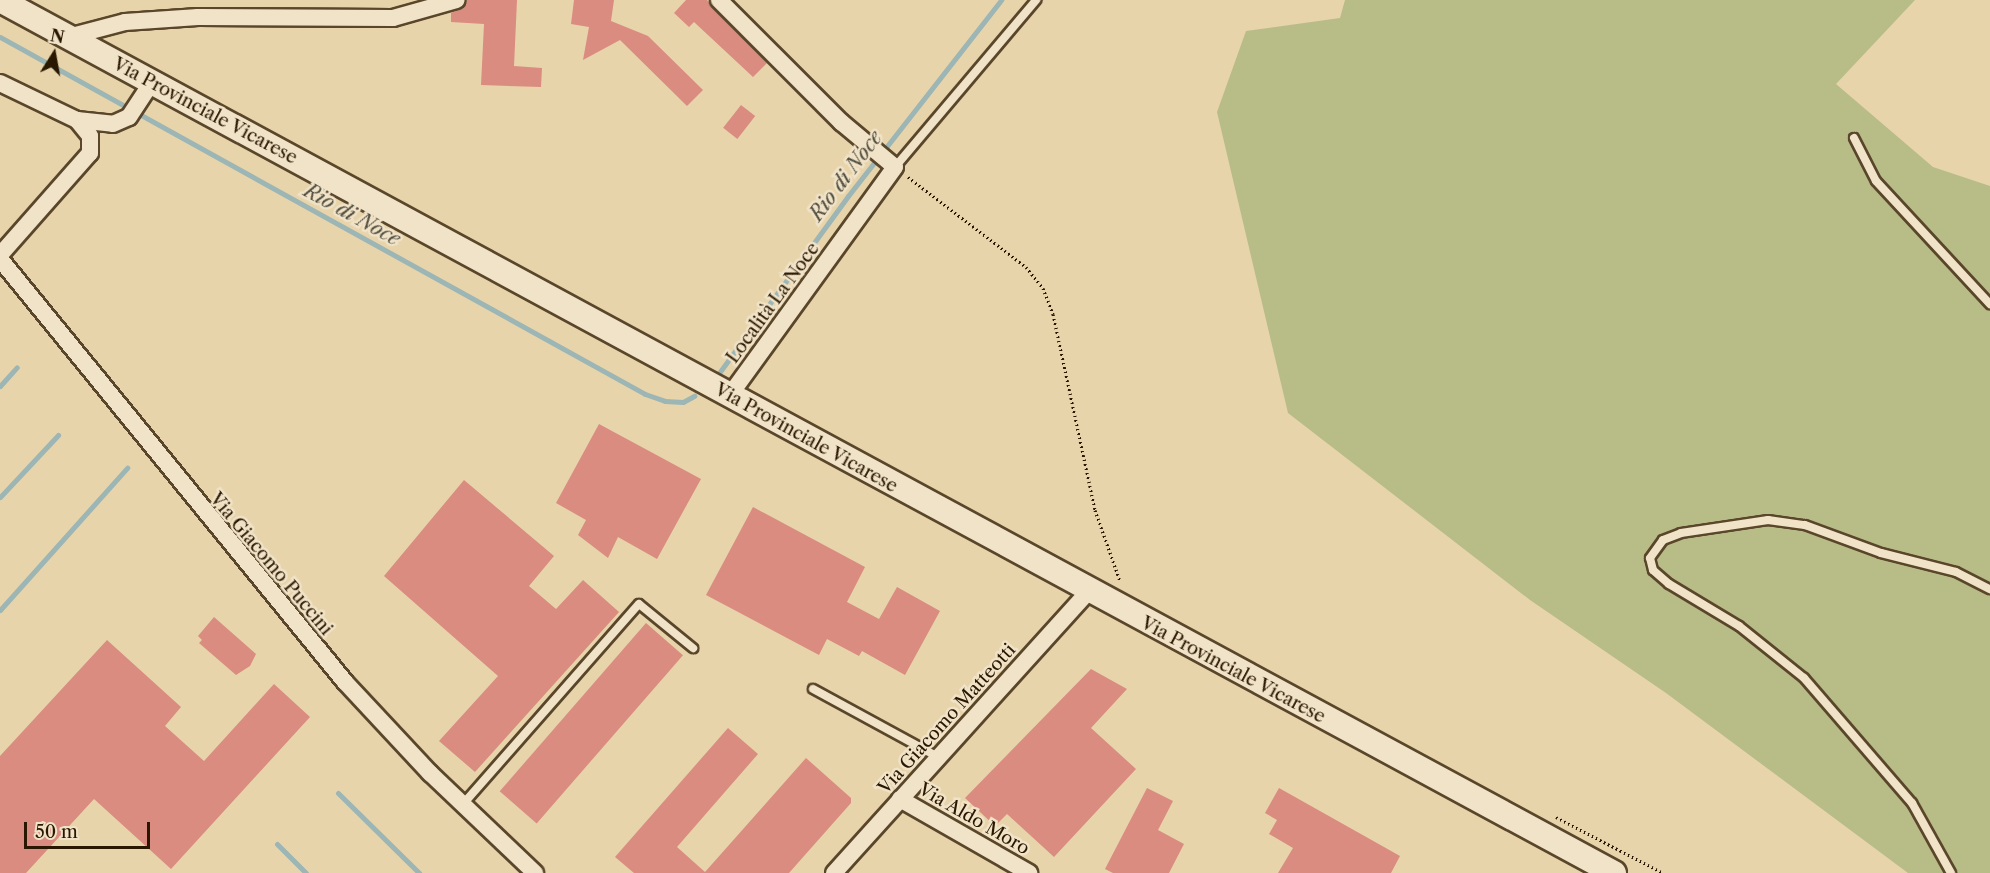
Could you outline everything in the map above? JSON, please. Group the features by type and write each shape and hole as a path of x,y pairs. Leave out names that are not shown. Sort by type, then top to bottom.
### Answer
{"main road":[{"name":"Via Provinciale Vicarese","path":"0,0 1088,592 1614,873"}],"street":[{"path":"68,37 125,22 198,17 393,18 457,0"},
{"path":"719,0 841,122 886,160"},
{"path":"0,83 77,120 113,124 132,112 152,82"},
{"name":"Via Giacomo Puccini","path":"77,120 90,136 90,153 0,257 311,643 393,736 535,873"},
{"name":"Località La Noce","path":"729,396 886,160"},
{"name":"Via Giacomo Matteotti","path":"834,873 1088,592"},
{"name":"Via Aldo Moro","path":"900,799 1029,873"}],"lane":[{"path":"886,160 1036,0"},
{"path":"1854,138 1876,181 1990,304"},
{"path":"1951,873 1912,803 1804,678 1739,626 1668,584 1653,570 1650,558 1663,540 1682,533 1768,520 1805,525 1881,553 1956,572 1990,589"},
{"path":"464,803 639,604 693,648"},
{"path":"813,689 938,757"}],"path":[{"path":"886,160 1026,267 1043,288 1053,314 1095,510 1118,580 1126,585"},
{"path":"1548,812 1663,873"}],"green space":[{"path":"1345,0 1915,0 1836,84 1933,167 1990,186 1990,873 1908,873 1666,693 1530,600 1288,413 1217,112 1246,31 1340,18"}],"building":[{"path":"467,0 517,0 514,66 542,68 541,87 481,85 484,24 451,22 451,13 464,8"},
{"path":"574,0 614,0 611,21 648,36 703,90 687,106 620,40 583,60 589,27 571,24"},
{"path":"686,0 707,0 767,63 753,77 694,22 689,27 674,13"},
{"path":"741,105 755,116 737,139 723,128"},
{"path":"599,424 701,479 657,559 618,537 608,558 578,535 586,520 556,503"},
{"path":"464,480 554,556 529,586 556,609 583,580 619,612 475,772 439,741 498,676 384,576"},
{"path":"753,507 865,567 847,602 879,619 897,587 940,611 905,675 862,651 859,656 827,639 819,655 706,595"},
{"path":"214,617 256,654 250,666 236,675 199,643 202,640 198,636"},
{"path":"646,623 683,655 537,823 500,791"},
{"path":"107,640 181,707 165,726 204,761 274,684 310,717 171,869 94,799 26,873 0,873 0,756"},
{"path":"1091,669 1127,689 1091,728 1136,769 1054,857 1007,814 995,826 965,798"},
{"path":"728,728 758,754 677,847 705,872 806,758 851,798 851,803 789,873 634,873 615,857"},
{"path":"1147,788 1173,801 1158,830 1184,844 1169,873 1113,873 1105,869"},
{"path":"1279,788 1400,856 1391,873 1278,873 1293,848 1269,834 1277,820 1265,813"}],"waterway":[{"name":"Rio di Noce","path":"719,373 848,196 1001,0"},
{"name":"Rio di Noce","path":"0,37 645,394 665,401 683,402 694,396"},
{"path":"0,386 17,367"},
{"path":"0,497 58,435"},
{"path":"0,610 127,468"},
{"path":"338,793 419,873"},
{"path":"277,844 306,873"}]}
